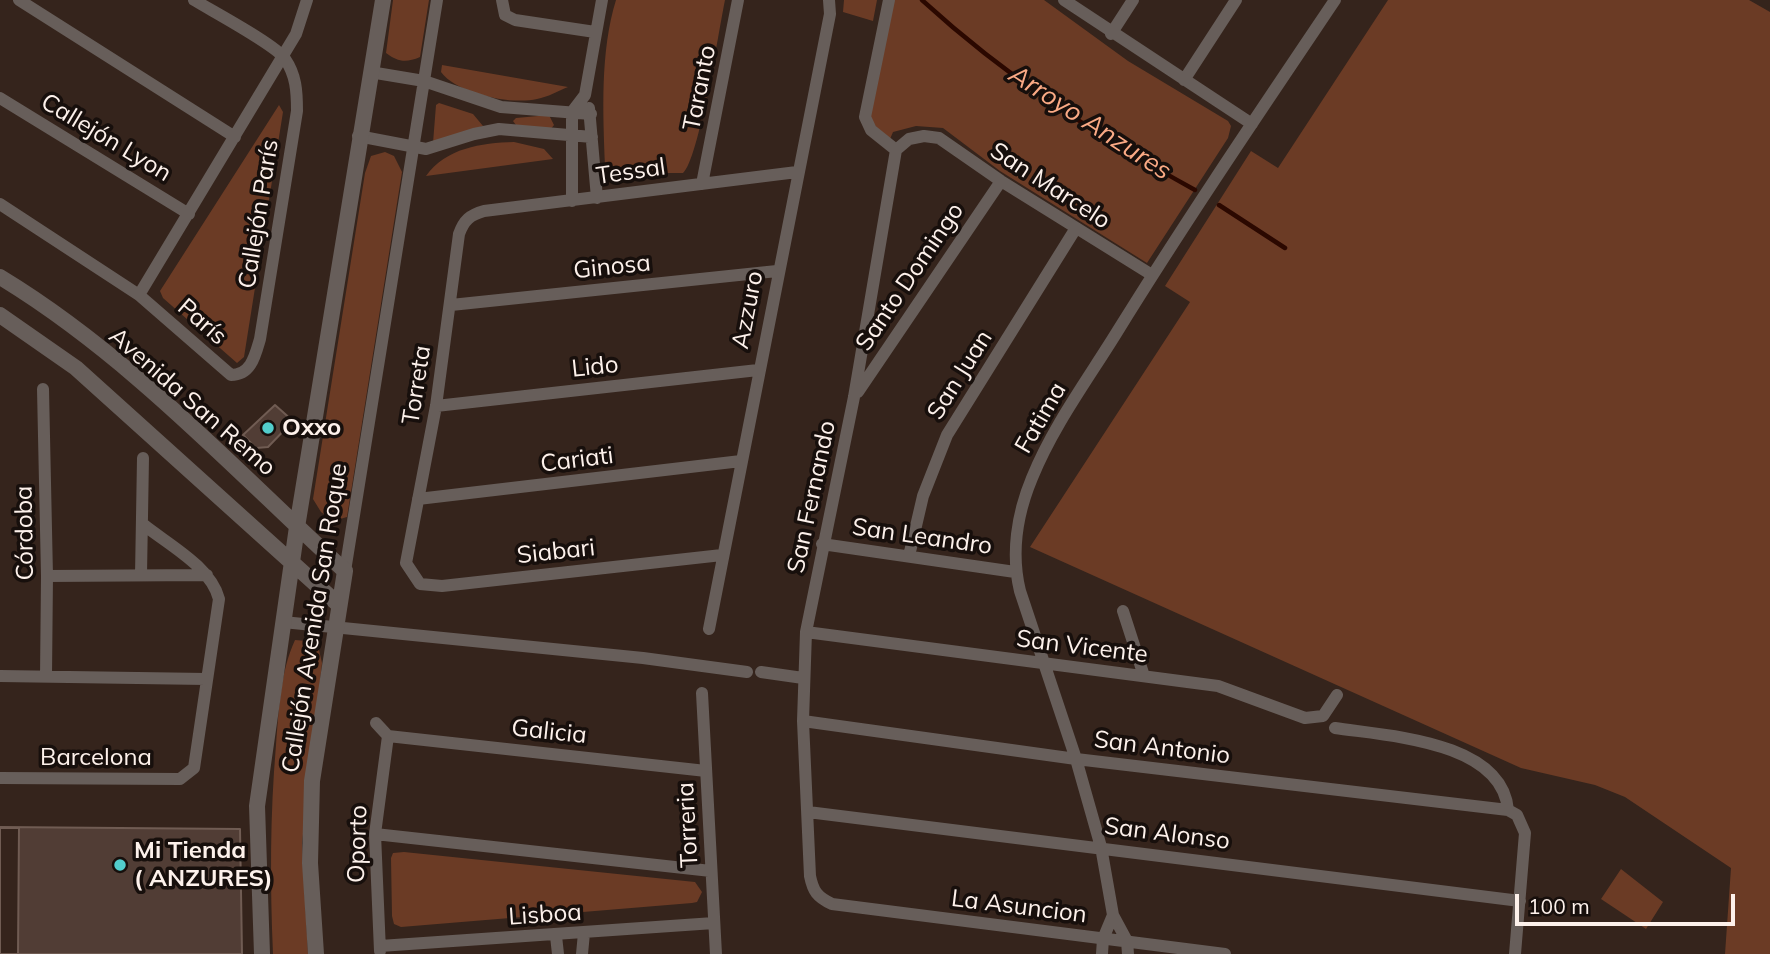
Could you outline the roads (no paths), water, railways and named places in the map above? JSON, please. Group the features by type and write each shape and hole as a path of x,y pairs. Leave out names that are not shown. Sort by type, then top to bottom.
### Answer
{"street":[{"path":"19,0 235,137"},
{"path":"194,0 284,55"},
{"name":"Callejón París","path":"139,295 296,34 307,0"},
{"name":"Callejón Avenida San Roque","path":"262,954 257,807 297,527 358,136 383,0"},
{"name":"Callejón Avenida San Roque","path":"316,954 310,863 312,780 437,0"},
{"path":"597,198 591,114 585,95 602,0"},
{"name":"Taranto","path":"702,184 738,0"},
{"name":"Azzuro","path":"709,629 777,271 830,14 829,0"},
{"path":"889,0 865,117 871,130 896,149"},
{"path":"1064,0 1111,34 1252,124"},
{"path":"1111,34 1133,0"},
{"path":"1184,80 1236,0"},
{"name":"Fatima","path":"1127,948 1113,915 1101,847 1076,759 1015,572 1020,514 1031,479 1048,443 1152,275 1335,0"},
{"path":"502,3 505,15 515,20 595,32"},
{"name":"Callejón París","path":"240,375 256,355 260,339 297,111 294,76 284,55"},
{"path":"370,72 424,81 501,107 591,114"},
{"path":"572,201 572,112 585,95"},
{"name":"Callejón Lyon","path":"0,98 190,214"},
{"path":"499,130 501,107"},
{"path":"358,136 426,149 474,134 499,130 592,137"},
{"name":"San Marcelo","path":"896,149 909,139 925,136 939,138 1001,181 1152,275"},
{"name":"San Fernando","path":"812,888 803,721 806,632 854,397 896,149"},
{"name":"Tessal","path":"471,215 797,172"},
{"name":"Santo Domingo","path":"854,397 1001,181"},
{"name":"París","path":"0,204 139,295 231,375 240,375"},
{"name":"Torreta","path":"406,563 436,406 459,234 463,223 471,215"},
{"name":"San Juan","path":"909,556 923,495 947,435 1076,228"},
{"name":"Ginosa","path":"451,305 777,271"},
{"name":"Avenida San Remo","path":"0,277 94,345 161,399 345,571"},
{"name":"Avenida San Remo","path":"0,315 76,368 162,442 339,605"},
{"path":"76,368 94,345"},
{"name":"Lido","path":"436,406 758,370"},
{"name":"Córdoba","path":"43,389 46,676"},
{"path":"141,575 144,525 143,458"},
{"name":"Cariati","path":"418,499 741,461"},
{"path":"0,676 206,679 219,599 216,586 207,575 144,525"},
{"name":"San Leandro","path":"822,544 1015,572"},
{"name":"Siabari","path":"406,563 420,584 430,587 722,555"},
{"path":"47,576 207,575"},
{"path":"1123,611 1144,676"},
{"path":"284,622 643,658 747,672"},
{"name":"San Vicente","path":"806,632 1229,688 1305,718 1323,716 1337,695"},
{"path":"761,672 803,678"},
{"name":"Barcelona","path":"0,778 180,779 190,774 197,757 206,679"},
{"name":"Torreria","path":"702,693 716,954"},
{"name":"San Antonio","path":"803,721 1076,759 1512,813"},
{"path":"376,723 388,736"},
{"path":"1335,729 1429,743 1464,754 1494,777 1505,791 1512,813 1525,833 1516,954"},
{"name":"Galicia","path":"388,736 706,771"},
{"name":"Oporto","path":"380,950 375,834 388,736"},
{"name":"San Alonso","path":"808,812 1520,901"},
{"path":"375,834 711,871"},
{"name":"La Asuncion","path":"812,888 820,898 832,904 1102,939 1127,948 1225,954"},
{"path":"1102,954 1102,939 1113,915"},
{"name":"Lisboa","path":"380,950 714,923"},
{"path":"582,954 584,933"},
{"path":"556,936 558,954"}],"waterway":[{"name":"Arroyo Anzures","path":"922,0 986,54 1053,103 1195,190"},
{"name":"Arroyo Anzures","path":"1219,205 1285,248"}],"place":[{"name":"Oxxo","path":"268,428"},
{"name":"Mi Tienda ( ANZURES)","path":"120,865"}]}
